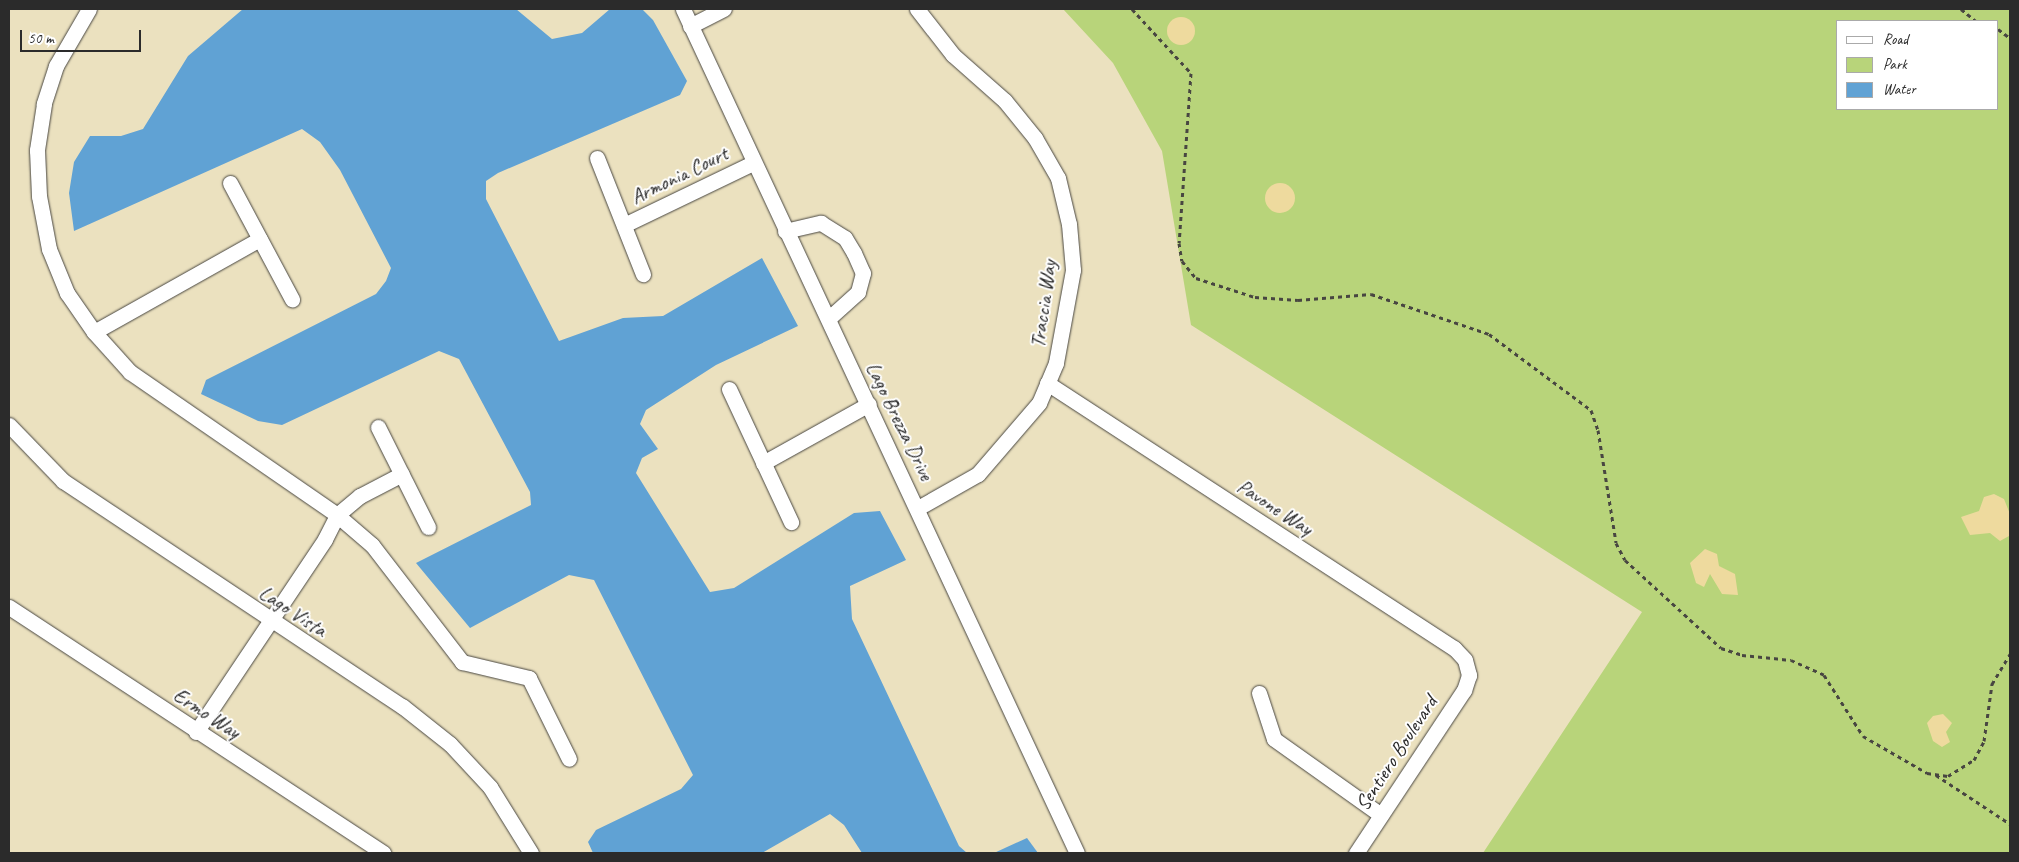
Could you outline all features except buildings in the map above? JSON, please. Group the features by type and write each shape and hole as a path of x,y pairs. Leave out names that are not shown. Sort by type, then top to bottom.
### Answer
{"street":[{"path":"89,9 56,66 44,104 37,150 39,196 50,249 68,293 94,332 130,372 337,515 372,545 462,662 529,678 569,759"},
{"name":"Lago Brezza Drive","path":"683,9 784,230 918,508 1077,853"},
{"path":"690,26 724,9"},
{"name":"Traccia Way","path":"917,9 953,55 1005,101 1058,178 1069,224 1073,270 1066,320 1047,384 1013,438 978,474 918,508"},
{"path":"597,158 643,274"},
{"name":"Armonia Court","path":"624,225 753,163"},
{"path":"230,183 292,299"},
{"path":"784,230 821,223 845,238 854,252 863,273 858,292 828,319"},
{"path":"94,332 260,239"},
{"name":"Pavone Way","path":"1047,384 1454,648 1465,660 1469,675"},
{"path":"729,389 791,522"},
{"path":"763,463 869,404"},
{"name":"Lago Vista","path":"9,425 63,481 269,622 402,706 450,744 490,787 531,853"},
{"path":"378,427 428,527"},
{"path":"196,732 337,515 360,496 402,474"},
{"name":"Ermo Way","path":"9,606 196,732 384,853"},
{"name":"Sentiero Boulevard","path":"1356,853 1464,690 1469,675"},
{"path":"1259,693 1274,738 1381,815"}],"path":[{"path":"1132,9 1191,73 1179,243 1182,261 1196,278 1256,297 1298,300 1352,293 1389,297 1488,334 1577,396 1591,410 1598,430 1616,543 1625,560 1722,648 1791,660 1824,675 1864,736 1935,774 2010,824"},
{"path":"1961,9 1975,20"},
{"path":"1999,30 2010,38"},
{"path":"1935,774 1959,772 1980,751 1992,684 2010,654"}],"green space":[{"path":"1063,9 2010,9 2010,853 1483,853 1642,612 1191,325 1162,151 1113,63"}],"sand":[{"path":"1181,17 1191,21 1195,31 1191,41 1181,45 1171,41 1167,31 1171,21"},
{"path":"1280,183 1291,187 1295,198 1291,209 1280,213 1269,209 1265,198 1269,187"},
{"path":"1994,494 2004,499 2010,514 2009,536 2000,541 1990,533 1970,535 1961,517 1979,511 1984,497"},
{"path":"1705,549 1717,554 1719,566 1735,574 1738,595 1722,594 1710,574 1704,587 1696,583 1690,563"},
{"path":"1943,714 1952,723 1946,732 1950,742 1942,747 1933,741 1927,723 1933,716"}],"water":[{"path":"243,9 516,9 552,39 582,33 610,9 642,9 653,20 687,81 680,95 498,173 486,181 486,199 559,341 623,318 663,316 762,258 798,326 716,365 646,410 640,424 658,449 642,458 636,473 710,592 734,588 854,513 880,511 906,560 850,586 852,619 959,846 967,853 862,853 844,825 830,814 762,853 593,853 588,842 596,830 681,789 693,775 594,580 569,575 470,628 416,563 531,505 530,492 459,359 439,351 282,425 258,421 201,394 206,380 376,294 386,281 391,268 340,170 320,142 302,129 74,231 69,193 74,162 90,136 121,136 143,129 188,56"},
{"path":"1027,838 1038,853 994,853"}]}
